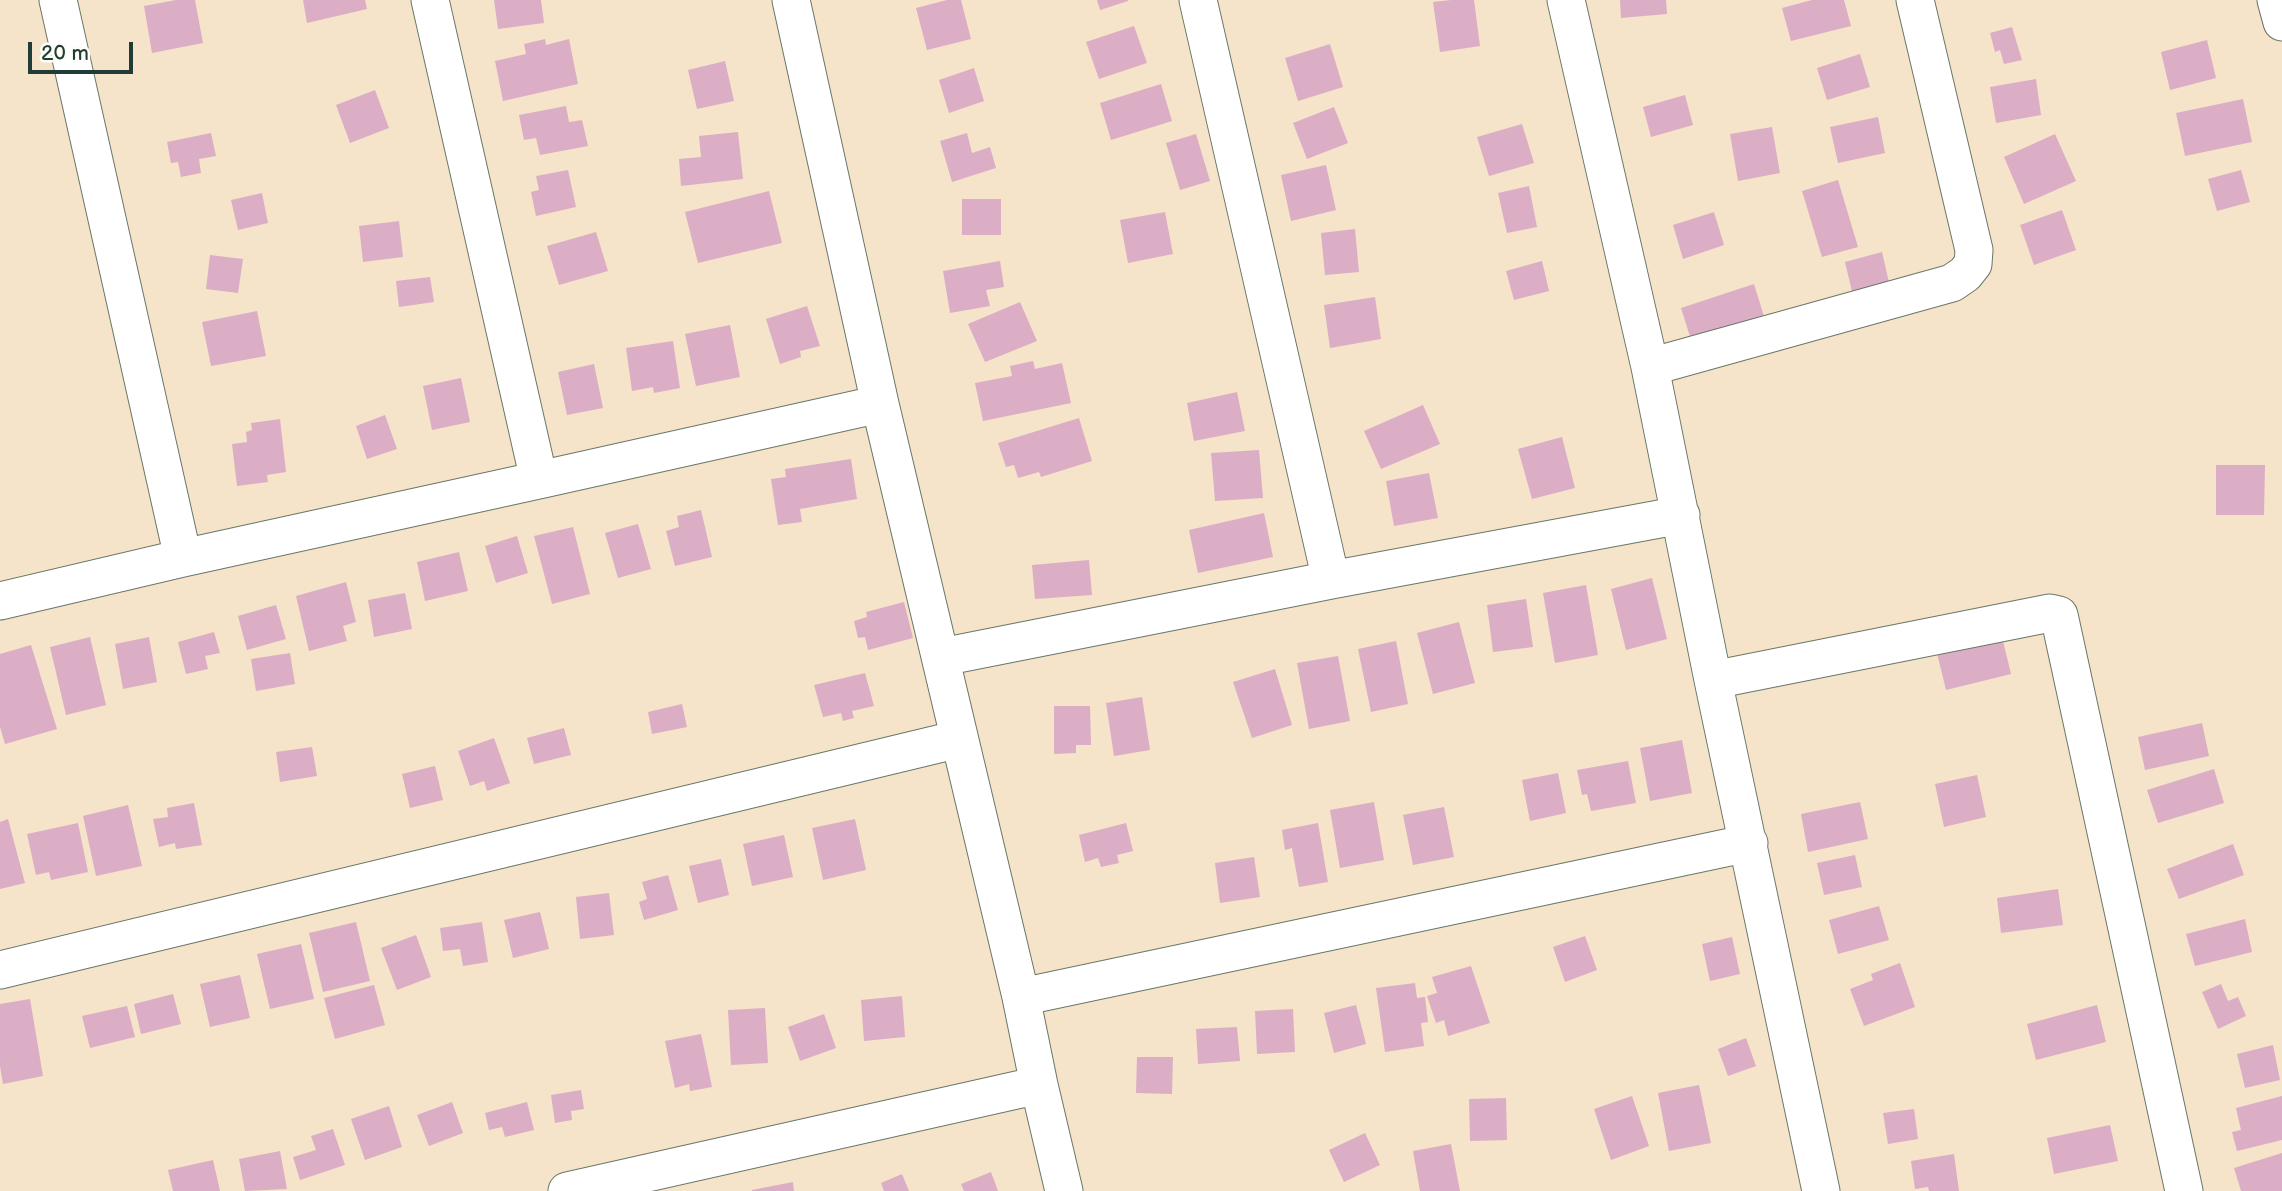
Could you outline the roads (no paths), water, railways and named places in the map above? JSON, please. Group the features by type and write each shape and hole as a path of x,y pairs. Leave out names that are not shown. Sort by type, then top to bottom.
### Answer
{"street":[{"path":"58,0 183,558"},
{"path":"430,0 538,481"},
{"path":"791,0 880,404 942,657 1064,1191"},
{"path":"1198,0 1331,580"},
{"path":"1566,0 1681,515 1713,680 1749,843 1813,1189"},
{"path":"1650,367 1952,284 1973,264 1974,250 1915,0"},
{"path":"2276,0 2282,22"},
{"path":"0,601 880,404"},
{"path":"942,657 1331,580 1681,515"},
{"path":"1713,680 2050,613 2059,615 2184,1191"},
{"path":"0,970 959,738"},
{"path":"1021,997 1749,843"},
{"path":"567,1191 1039,1085"}]}
